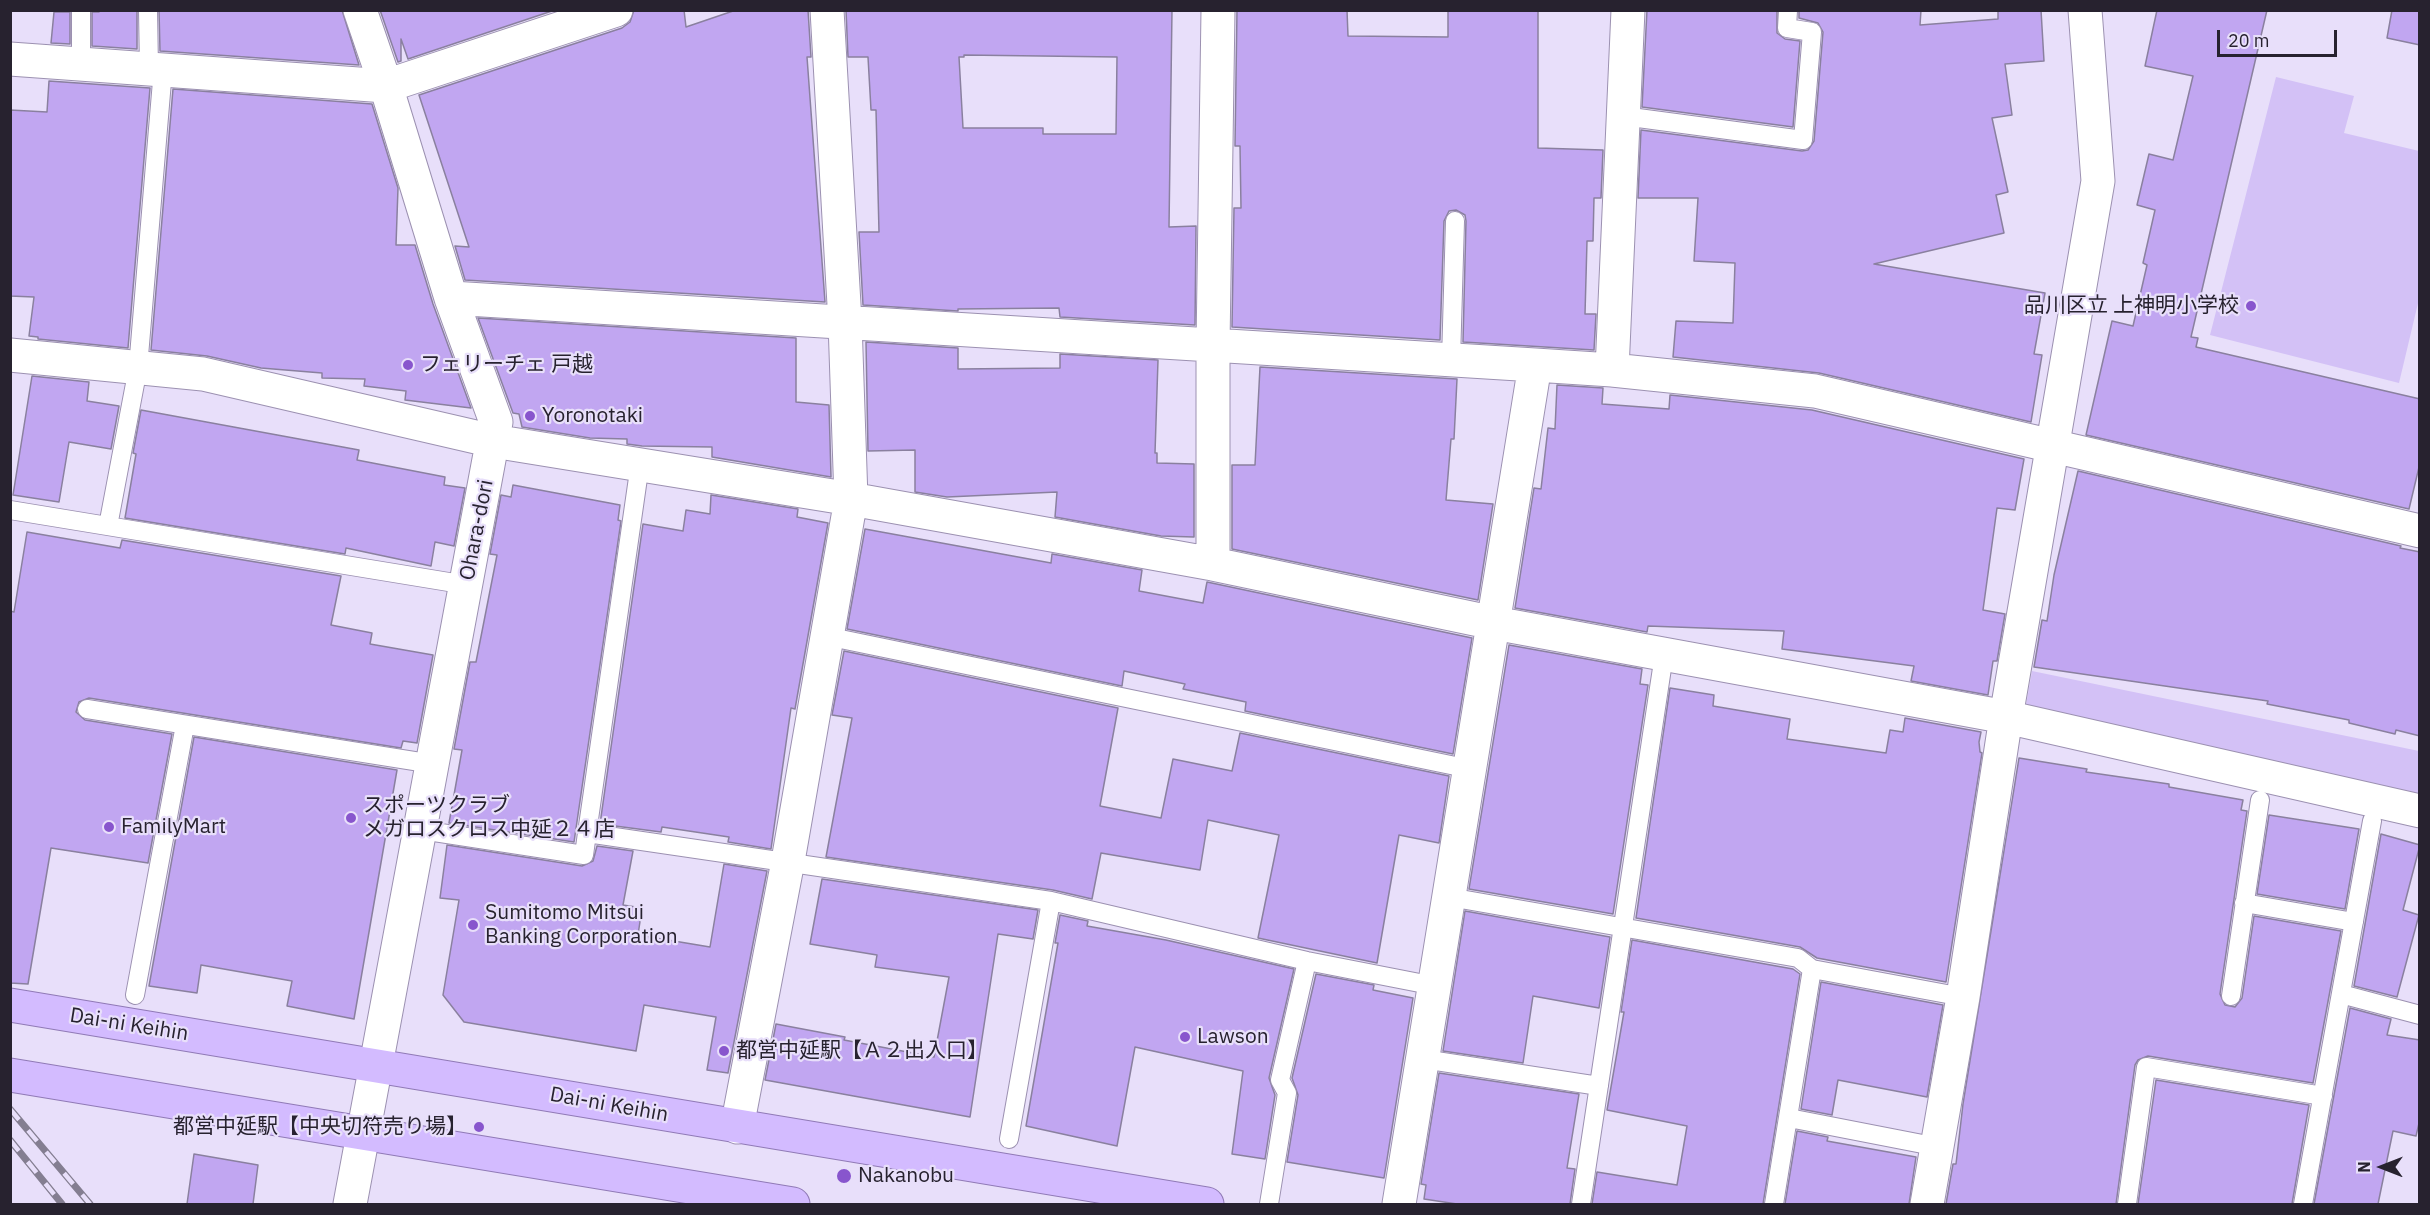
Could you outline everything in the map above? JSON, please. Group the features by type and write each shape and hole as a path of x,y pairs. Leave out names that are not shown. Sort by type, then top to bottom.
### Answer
{"highway":[{"name":"Dai-ni Keihin","path":"10,1005 1207,1204"},
{"path":"10,1075 758,1202 793,1204"}],"street":[{"name":"Ohara-dori","path":"350,1204 378,1065 496,422 451,298 386,86 360,10"},
{"path":"10,59 386,86 616,10"},
{"path":"737,1127 788,861 851,499 845,322 827,10"},
{"path":"1213,564 1213,345 1218,10"},
{"path":"1612,370 1628,10"},
{"path":"1927,1204 1963,997 2006,717 2097,181 2085,10"},
{"path":"451,298 1612,370 1815,391 2420,531"},
{"path":"10,355 203,374 493,441 851,499 1213,564 1494,623 2006,717 2420,811"},
{"path":"1399,1204 1535,365"}],"lane":[{"path":"81,10 81,63"},
{"path":"108,526 138,368 156,69 148,10"},
{"path":"1623,116 1803,140 1812,32 1787,28 1788,10"},
{"path":"1451,360 1455,221"},
{"path":"421,830 584,855 640,464"},
{"path":"10,510 466,585"},
{"path":"826,636 1470,769"},
{"path":"1581,1204 1664,655"},
{"path":"87,709 433,764"},
{"path":"135,995 185,724"},
{"path":"2231,996 2260,800"},
{"path":"2303,1204 2372,821"},
{"path":"587,833 1052,901 1307,961 1435,986"},
{"path":"1449,897 1798,958 1812,969 1963,997"},
{"path":"1009,1139 1052,901"},
{"path":"2244,903 2354,922"},
{"path":"1269,1204 1287,1093 1280,1080 1307,961"},
{"path":"1774,1204 1812,969"},
{"path":"2341,994 2420,1015"},
{"path":"1423,1059 1599,1086"},
{"path":"2127,1204 2146,1067 2323,1096"},
{"path":"1789,1118 1938,1147"}],"shaded area":[{"path":"2276,77 2354,96 2344,133 2419,151 2419,299 2399,383 2210,335"},
{"path":"2032,671 2419,751 2419,797 2026,705"}],"building":[{"path":"99,10 137,10 137,49 92,46 92,12 99,12"},
{"path":"159,10 342,10 359,65 160,51"},
{"path":"380,10 555,10 408,59 401,39 401,61 398,62"},
{"path":"634,10 684,10 686,27 736,10 808,10 811,57 807,57 825,302 465,280 455,246 469,247 419,95 622,28 630,22"},
{"path":"846,10 1172,10 1169,227 1196,226 1195,325 1060,317 1059,308 958,309 958,311 863,305 859,232 879,232 876,110 871,110 868,57 848,57","holes":["964,55 1117,57 1116,134 1043,134 1043,128 963,128 959,57 964,57"]},
{"path":"1237,10 1347,10 1348,36 1448,37 1448,10 1538,10 1538,148 1603,150 1601,198 1594,198 1593,241 1587,241 1585,314 1596,314 1594,350 1463,342 1466,221 1465,215 1456,210 1449,211 1444,221 1440,340 1232,327 1234,208 1241,208 1240,146 1235,146"},
{"path":"1647,10 1777,10 1777,33 1785,39 1800,41 1793,127 1642,107"},
{"path":"1799,10 1921,10 1920,25 1998,19 1998,10 2041,10 2044,61 2005,64 2012,115 1992,118 2008,192 1996,195 2004,233 1874,264 2045,293 2034,354 2042,355 2031,422 1819,373 1673,357 1676,321 1733,323 1735,263 1694,261 1698,198 1638,198 1641,130 1808,150 1814,141 1823,32 1818,23 1799,18"},
{"path":"2157,10 2267,10 2191,337 2198,338 2196,347 2420,399 2420,463 2409,509 2086,435 2112,321 2133,326 2147,265 2143,263 2155,210 2137,205 2149,154 2173,160 2193,76 2145,66"},
{"path":"2392,10 2420,10 2420,45 2387,38"},
{"path":"54,12 70,12 70,44 51,43"},
{"path":"49,81 150,88 128,348 38,339 38,337 29,336 34,297 10,296 10,110 47,112"},
{"path":"173,89 372,104 398,188 396,245 415,245 433,304 471,408 405,400 406,391 364,386 365,379 322,378 322,373 261,368 207,356 151,350"},
{"path":"478,318 796,338 796,402 829,405 831,477 712,457 712,447 642,446 627,444 627,439 590,438 522,427 519,414 513,413"},
{"path":"866,342 958,348 958,369 1060,368 1060,354 1158,360 1155,453 1157,453 1157,463 1194,464 1194,537 1161,536 1055,517 1057,492 947,497 915,492 915,450 868,451"},
{"path":"1260,367 1457,379 1454,439 1451,439 1446,500 1493,504 1478,600 1232,549 1232,465 1255,465"},
{"path":"32,376 89,382 87,401 119,406 111,449 69,442 59,502 13,495"},
{"path":"1557,385 1603,388 1602,404 1669,409 1670,395 1812,410 2024,459 2015,510 1997,508 1983,610 2005,614 1997,661 1993,661 1988,695 1911,681 1914,666 1782,649 1784,631 1648,626 1647,632 1515,608 1534,488 1541,489 1548,428 1555,429"},
{"path":"141,410 359,450 357,460 445,477 444,485 465,488 454,546 435,542 431,566 346,548 345,554 125,518"},
{"path":"2078,471 2420,552 2420,736 2396,730 2395,734 2349,723 2349,720 2267,704 2268,701 2034,667 2042,620 2047,621 2054,575"},
{"path":"513,485 620,505 618,520 621,521 574,842 449,823 462,750 454,749 470,662 476,662 497,555 490,554 501,495 511,497"},
{"path":"711,495 798,509 797,517 828,523 795,709 791,708 771,849 728,842 729,837 662,827 661,832 600,824 643,524 683,531 686,510 710,514"},
{"path":"865,529 1051,563 1052,554 1142,570 1139,591 1203,603 1207,582 1472,638 1453,754 1245,711 1246,702 1183,689 1185,684 1124,671 1122,686 847,629"},
{"path":"27,532 120,548 122,540 341,576 331,625 372,633 370,644 433,655 417,743 403,741 401,748 89,698 79,702 76,712 85,720 172,734 148,863 51,848 28,984 10,983 10,611 14,612"},
{"path":"1509,645 1642,669 1640,684 1648,685 1613,914 1469,889"},
{"path":"844,651 1118,708 1100,806 1161,818 1173,759 1232,771 1240,733 1449,776 1439,843 1399,835 1377,963 1258,938 1279,835 1208,820 1200,870 1101,853 1092,899 1053,890 826,857 852,718 832,715"},
{"path":"1670,688 1714,695 1713,706 1790,719 1787,739 1886,753 1890,730 1903,732 1905,718 1981,732 1979,742 1982,753 1946,982 1817,958 1800,947 1636,918"},
{"path":"194,737 397,770 354,1019 287,1006 292,981 201,965 197,993 149,986"},
{"path":"2019,758 2087,769 2086,772 2169,784 2169,787 2243,800 2241,810 2247,811 2220,994 2225,1005 2235,1007 2242,998 2254,916 2341,931 2313,1083 2148,1056 2138,1060 2135,1065 2116,1204 1946,1204 1953,1164 1956,1164 1963,1104"},
{"path":"2269,815 2359,829 2345,909 2257,894"},
{"path":"2381,834 2420,845 2403,910 2419,915 2397,997 2354,986"},
{"path":"447,845 582,866 593,861 597,846 633,851 623,905 642,908 638,935 710,947 724,864 767,871 728,1073 707,1070 716,1017 644,1005 636,1051 464,1022 443,995 459,900 440,898"},
{"path":"822,879 1038,910 1033,939 998,934 970,1117 765,1080 776,1024 934,1057 949,977 875,967 877,955 810,944"},
{"path":"1465,911 1610,937 1599,1008 1533,996 1523,1063 1443,1051"},
{"path":"1060,915 1088,921 1087,926 1166,940 1294,969 1269,1078 1275,1095 1265,1159 1232,1154 1243,1071 1135,1047 1117,1146 1026,1126 1058,943 1055,943"},
{"path":"1632,940 1793,969 1800,974 1763,1204 1592,1204 1597,1172 1677,1185 1687,1126 1607,1110 1624,1012 1621,1012"},
{"path":"1316,974 1374,985 1373,990 1413,998 1384,1178 1287,1162 1298,1095 1292,1078"},
{"path":"1821,982 1943,1005 1927,1097 1838,1080 1832,1115 1801,1109"},
{"path":"2350,1008 2391,1019 2387,1035 2420,1040 2420,1119 2416,1136 2393,1131 2378,1204 2314,1204"},
{"path":"1439,1073 1579,1094 1567,1168 1575,1169 1570,1204 1457,1204 1424,1199 1426,1185 1421,1184"},
{"path":"2156,1080 2309,1105 2292,1204 2138,1204"},
{"path":"1797,1131 1828,1137 1827,1141 1916,1157 1909,1204 1785,1204"},
{"path":"194,1154 258,1165 253,1204 187,1204"}],"railway":[{"path":"10,1109 90,1204"},
{"path":"10,1140 62,1204"}],"place":[{"name":"品川区立 上神明小学校","path":"2251,306"},
{"name":"フェリーチェ 戸越","path":"408,365"},
{"name":"Yoronotaki","path":"530,416"},
{"name":"スポーツクラブ メガロスクロス中延２４店","path":"351,818"},
{"name":"FamilyMart","path":"109,827"},
{"name":"Sumitomo Mitsui Banking Corporation","path":"473,925"},
{"name":"Lawson","path":"1185,1037"},
{"name":"都営中延駅【Ａ２出入口】","path":"724,1051"},
{"name":"都営中延駅【中央切符売り場】","path":"479,1127"},
{"name":"Nakanobu","path":"844,1176"}]}
